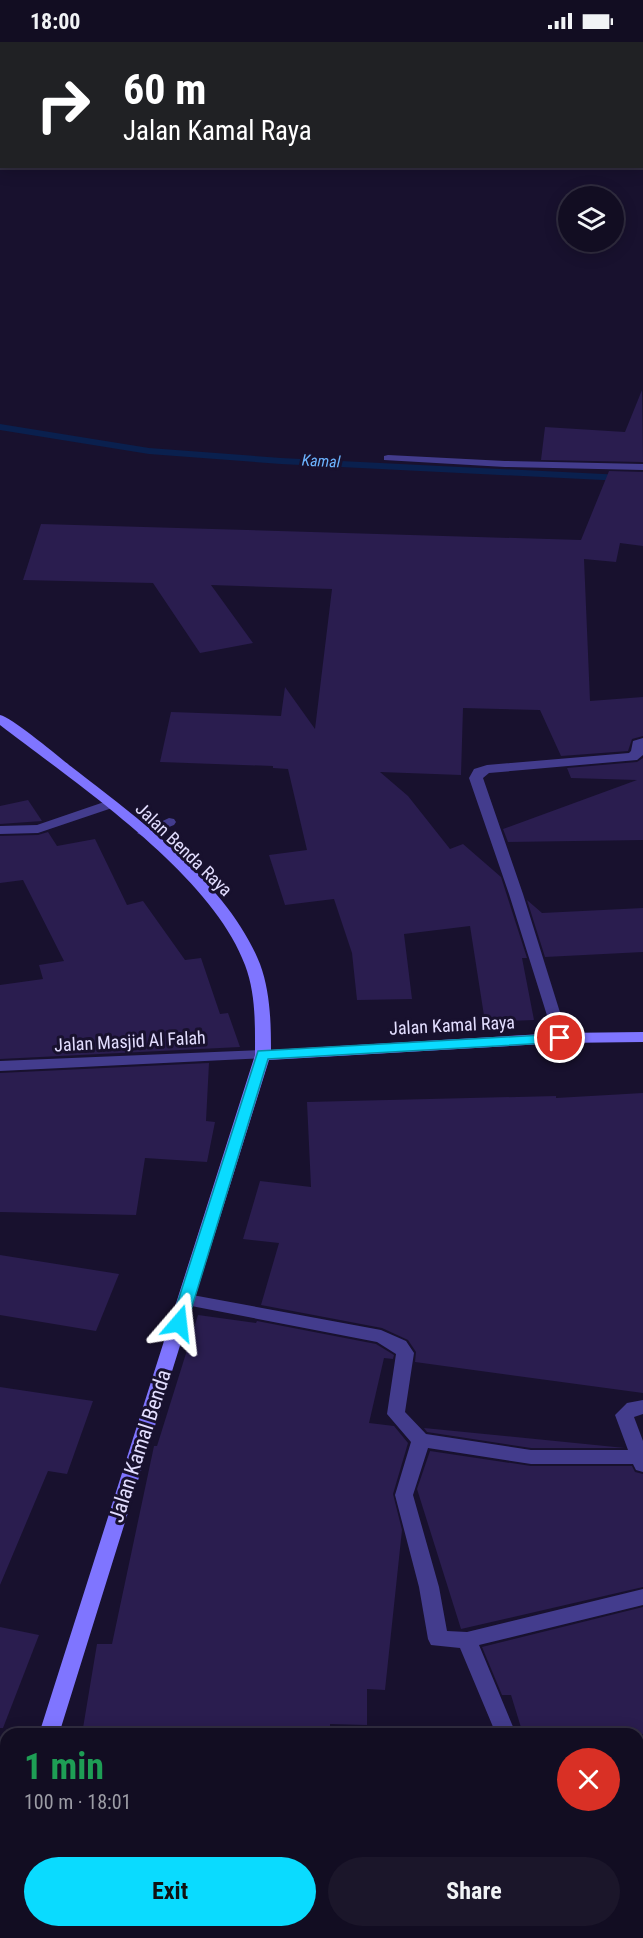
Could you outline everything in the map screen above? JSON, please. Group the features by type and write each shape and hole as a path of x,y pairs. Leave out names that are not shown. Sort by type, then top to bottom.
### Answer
{"main road":[{"name":"Jalan Benda Raya","path":"0,719 144,833 213,899 228,918 248,953 260,996 263,1026 262,1054"},
{"name":"Jalan Kamal Raya","path":"262,1054 560,1038 643,1037"},
{"name":"Jalan Kamal Benda","path":"52,1728 262,1054"}],"street":[{"path":"388,458 505,464 643,467"},
{"path":"560,1038 516,894 476,778 479,772 487,769 636,756 638,744 643,742"},
{"path":"0,830 38,829 110,804"},
{"path":"144,833 169,822"},
{"name":"Jalan Masjid Al Falah","path":"0,1066 262,1054"},
{"path":"186,1300 381,1336 400,1346 405,1353 396,1414 421,1440 531,1457 642,1461 624,1415 633,1408 643,1407"},
{"path":"421,1440 404,1495 429,1587 438,1639 467,1640 643,1597"},
{"path":"467,1640 504,1728"}],"building":[{"path":"642,390 643,462 541,460 545,427 625,432"},
{"path":"609,471 643,472 643,546 620,543 616,562 584,559 590,701 643,697 643,736 632,739 628,751 561,756 540,710 463,708 461,775 380,772 408,796 450,849 463,844 501,877 527,958 522,958 534,1020 485,1022 470,926 404,934 412,999 357,1000 352,953 334,899 285,905 269,855 307,850 288,769 273,768 273,766 160,762 171,712 281,716 285,687 315,729 332,589 211,585 253,643 200,653 153,583 23,580 41,524 581,540"},
{"path":"643,758 643,840 508,842 503,829 637,780 571,778 567,768 637,762"},
{"path":"28,800 42,821 0,824 0,806"},
{"path":"48,832 57,846 95,839 127,905 143,901 185,960 201,958 220,1014 228,1013 240,1047 0,1059 0,985 43,979 39,965 64,961 23,880 0,883 0,836 38,835"},
{"path":"527,900 542,913 643,908 643,952 545,957"},
{"path":"209,1063 206,1121 215,1122 207,1162 145,1158 136,1215 0,1212 0,1073"},
{"path":"643,1093 643,1393 415,1362 416,1352 408,1340 382,1328 261,1305 279,1243 243,1239 260,1181 311,1187 307,1102 556,1096 556,1098"},
{"path":"0,1255 119,1274 96,1331 0,1315"},
{"path":"198,1315 256,1323 257,1321 376,1344 394,1355 393,1359 384,1358 369,1423 394,1426 408,1443 393,1494 402,1530 385,1690 367,1689 367,1725 330,1724 330,1728 83,1728 97,1644 112,1644 154,1446 157,1446"},
{"path":"0,1387 93,1401 67,1474 48,1471 0,1585"},
{"path":"424,1428 625,1448 531,1448 427,1432"},
{"path":"430,1451 531,1466 632,1466 635,1472 643,1474 643,1587 461,1629 417,1489"},
{"path":"643,1607 643,1728 521,1728 511,1695 502,1695 482,1647"},
{"path":"0,1627 39,1635 3,1728 0,1728"}],"waterway":[{"name":"Kamal","path":"0,427 149,451 281,461 643,479"}],"route":[{"path":"179,1323 262,1054 560,1038"}]}
